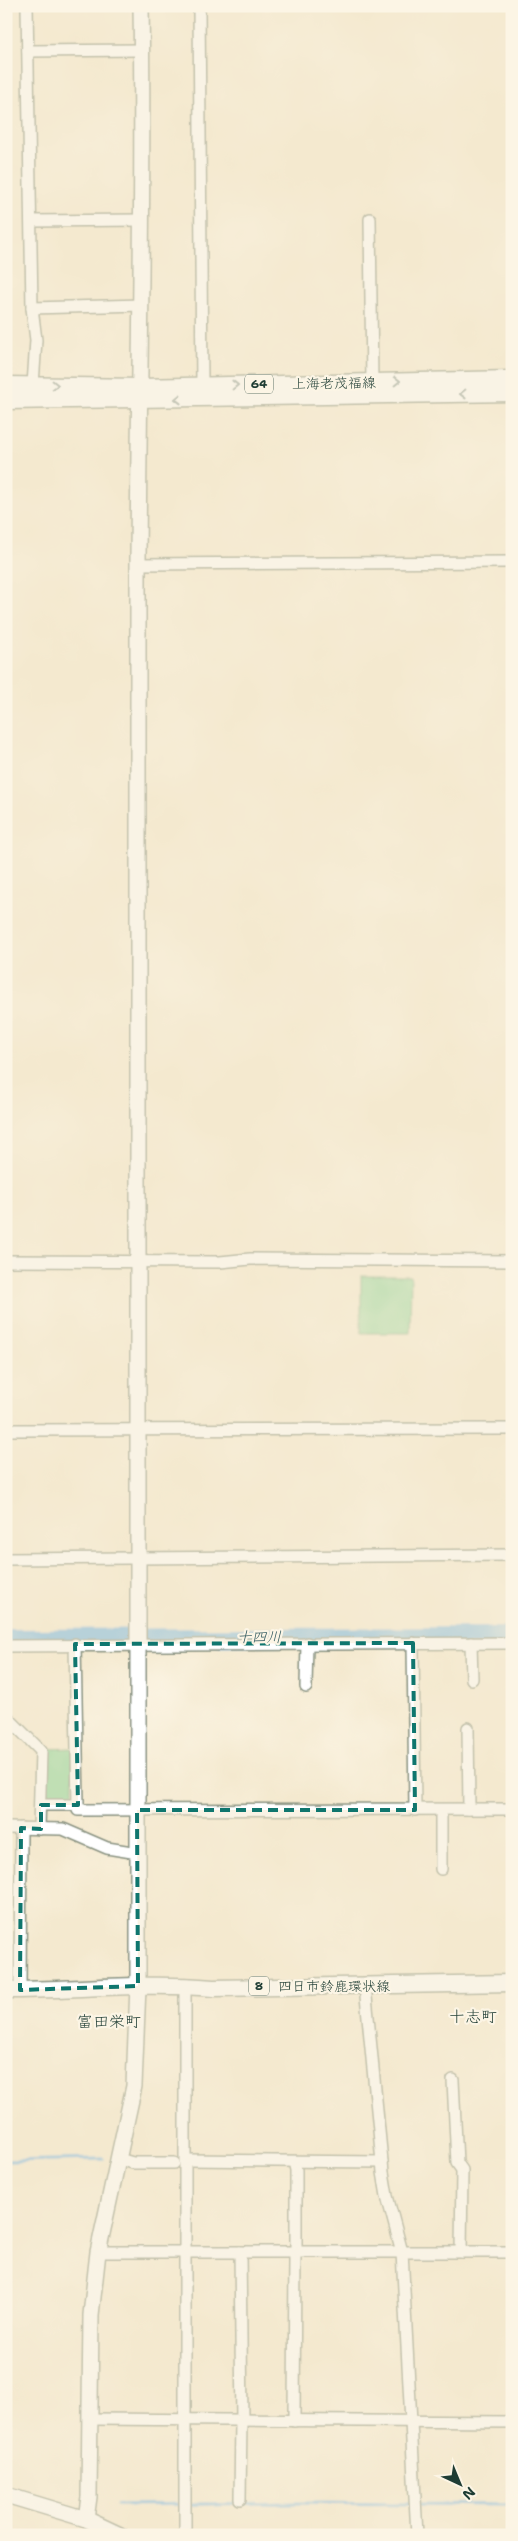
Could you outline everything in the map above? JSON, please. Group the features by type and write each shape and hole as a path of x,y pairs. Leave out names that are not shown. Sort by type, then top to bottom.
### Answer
{"main road":[{"name":"上海老茂福線","path":"6,385 32,385 140,393 202,385 512,379"},
{"name":"上海老茂福線","path":"6,401 140,393 512,394"},
{"name":"四日市鈴鹿環状線","path":"13,1990 138,1986 213,1988 284,1985 365,1986 512,1983"}],"street":[{"path":"27,6 32,308 36,340 32,385"},
{"path":"86,2519 89,2496 90,2315 98,2252 119,2159 136,2068 138,1986 136,1260 138,564 142,305 141,6"},
{"path":"199,6 202,385"},
{"path":"28,51 142,50"},
{"path":"370,219 372,382"},
{"path":"31,221 142,220"},
{"path":"32,308 142,305"},
{"path":"138,564 512,562"},
{"path":"6,1261 512,1261"},
{"path":"6,1430 512,1429"},
{"path":"6,1559 512,1556"},
{"path":"306,1643 306,1687"},
{"path":"413,1643 415,1810"},
{"path":"471,1643 472,1679"},
{"path":"6,1646 75,1644 512,1643"},
{"path":"75,1644 78,1810 512,1809"},
{"path":"6,1716 41,1751 39,1829"},
{"path":"468,1728 470,1809"},
{"path":"41,1805 78,1805"},
{"path":"440,1810 440,1869"},
{"path":"6,1828 63,1829 107,1848 138,1853"},
{"path":"13,1990 21,1828"},
{"path":"186,1986 184,2420 186,2535"},
{"path":"365,1986 382,2162 387,2196 402,2252 417,2535"},
{"path":"453,2080 457,2162 462,2170 461,2252"},
{"path":"119,2159 133,2163 174,2163"},
{"path":"186,2160 382,2162"},
{"path":"294,2162 296,2170 294,2421"},
{"path":"98,2252 512,2252"},
{"path":"240,2252 242,2420 240,2499"},
{"path":"89,2419 512,2422"},
{"path":"6,2495 86,2519 120,2535"}],"highlighted area":[{"path":"413,1643 415,1810 137,1810 138,1986 20,1990 21,1828 41,1829 41,1805 78,1805 75,1644"}],"green space":[{"path":"361,1276 411,1276 410,1333 361,1333"},
{"path":"73,1748 73,1799 70,1801 50,1801 47,1798 47,1749"}],"waterway":[{"name":"十四川","path":"6,1638 512,1636"},
{"path":"6,2161 103,2159"},
{"path":"117,2505 296,2503 512,2505"}],"district":[{"name":"十志町","path":"473,2016"},
{"name":"富田栄町","path":"109,2021"}]}
